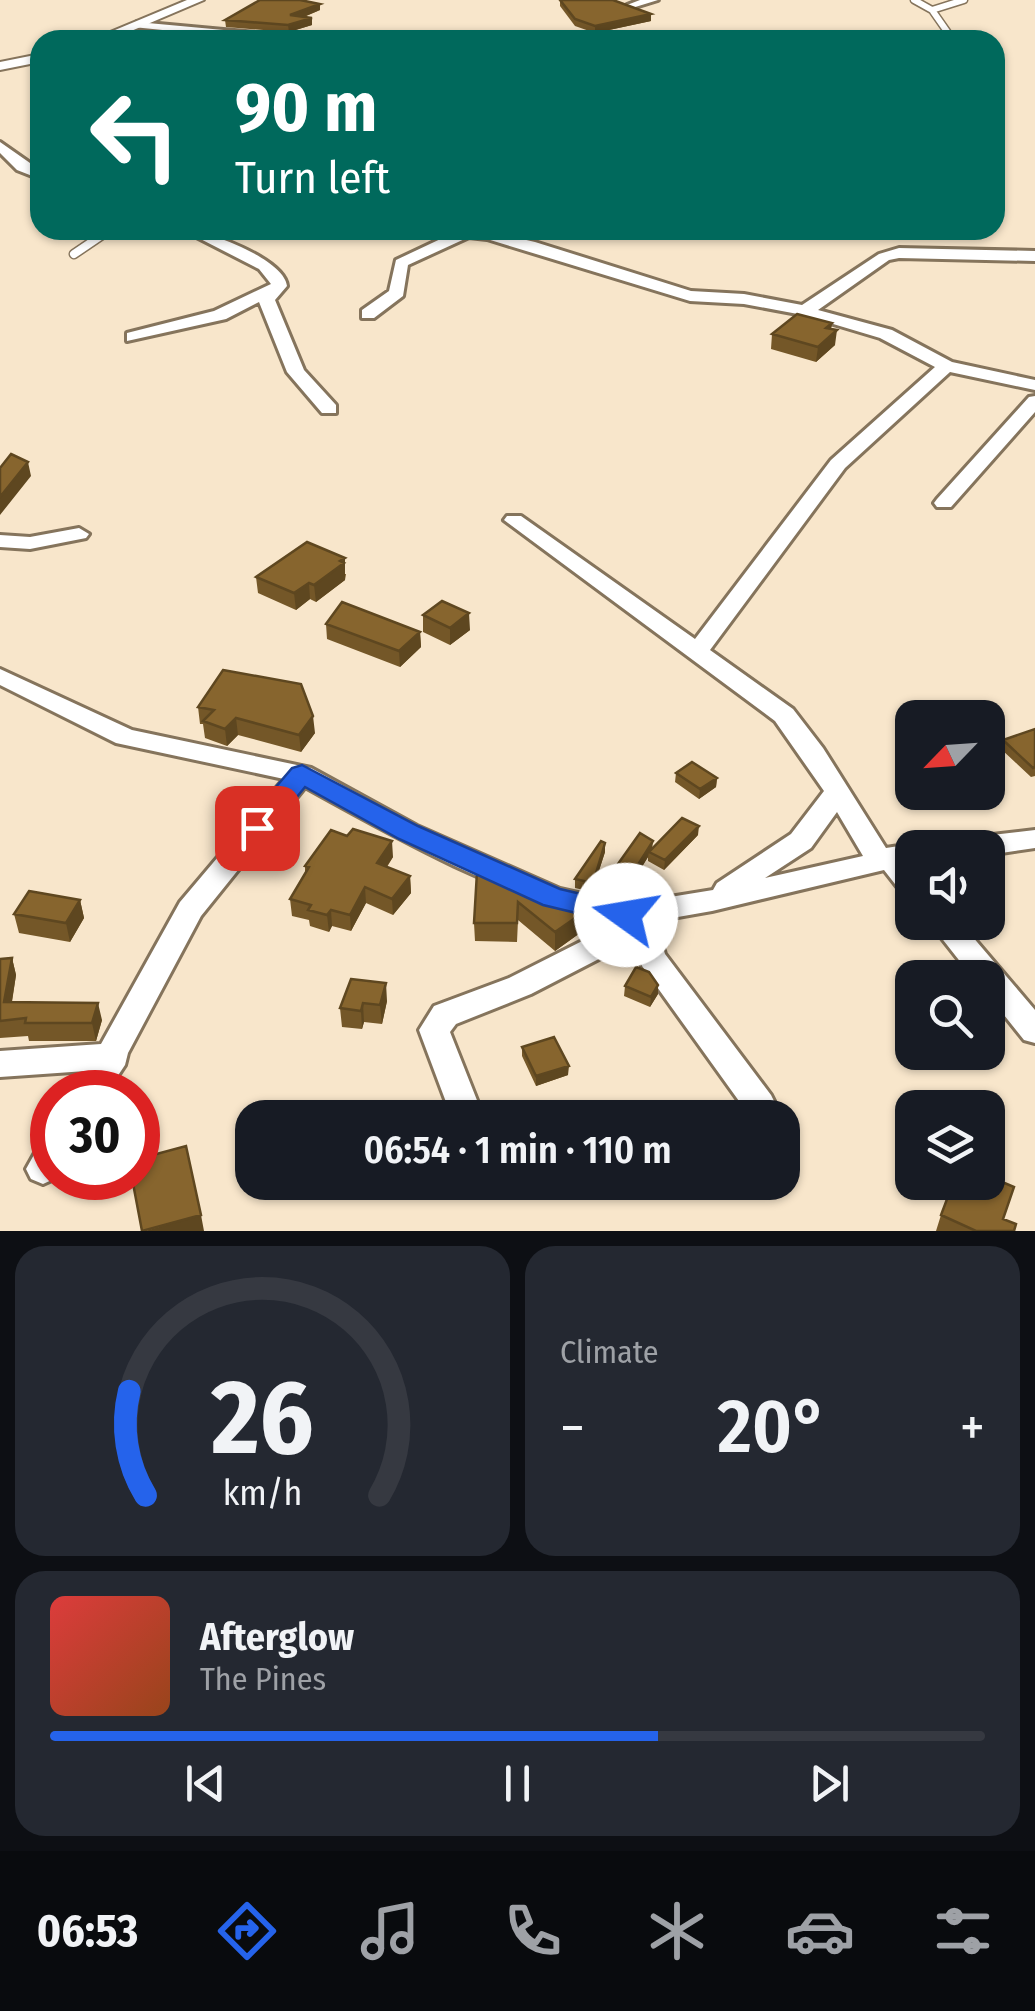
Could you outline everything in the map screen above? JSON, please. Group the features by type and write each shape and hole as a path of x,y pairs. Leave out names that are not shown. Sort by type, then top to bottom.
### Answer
{"street":[{"path":"124,30 198,0"},
{"path":"632,6 653,0"},
{"path":"137,25 186,30"},
{"path":"0,66 30,60"},
{"path":"0,146 30,171"},
{"path":"0,176 22,167"},
{"path":"211,240 265,266 279,279 266,299 269,309 289,348 296,372 330,409"},
{"path":"368,314 397,293 401,264 445,240"},
{"path":"505,240 690,296 744,299 805,311 886,334 946,366 1035,386"},
{"path":"805,311 884,257 899,253 1035,256"},
{"path":"133,337 220,316 274,292"},
{"path":"697,652 838,464 946,366"},
{"path":"944,503 1035,401"},
{"path":"0,676 125,737 302,774 408,833 554,898 633,914 712,901 893,856 838,792 784,716 514,520"},
{"path":"0,540 30,542 80,534"},
{"path":"105,1070 190,908 302,774"},
{"path":"712,901 801,840 838,792"},
{"path":"1005,843 1035,839"},
{"path":"633,914 652,958 756,1100"},
{"path":"461,1100 434,1030 445,1015 520,986 612,939 633,914"},
{"path":"959,940 1035,1031"},
{"path":"0,1064 114,1056"}],"lane":[{"path":"914,0 932,10 947,30"},
{"path":"932,10 964,0"},
{"path":"74,254 95,240"}],"building":[{"path":"260,0 320,4 290,15 312,18 288,25 225,20"},
{"path":"560,0 613,0 651,14 595,26 575,19"},
{"path":"797,314 832,323 826,328 837,330 818,347 772,334"},
{"path":"11,454 28,462 0,497 0,468"},
{"path":"307,542 345,558 340,561 344,563 314,585 309,583 294,593 256,577"},
{"path":"442,601 469,613 450,628 423,615"},
{"path":"342,602 420,632 399,651 326,624"},
{"path":"223,670 301,684 313,716 299,735 236,718 225,729 203,721 214,710 198,707"},
{"path":"1035,729 1035,767 1033,768 1005,739"},
{"path":"692,762 717,778 700,789 676,773"},
{"path":"682,818 699,826 665,860 649,852"},
{"path":"353,829 392,841 377,863 410,876 392,899 365,887 350,915 331,910 327,915 290,899 309,867 305,866 331,830 347,836"},
{"path":"640,833 653,841 622,890 603,885"},
{"path":"601,841 605,843 593,883 575,879"},
{"path":"477,872 503,872 518,878 518,884 585,900 581,914 555,932 518,902 517,923 474,923"},
{"path":"29,891 80,900 66,923 14,914"},
{"path":"12,958 4,1002 98,1003 92,1023 25,1023 26,1018 0,1021 0,959"},
{"path":"636,967 649,972 658,985 651,997 625,986"},
{"path":"351,979 386,983 380,1005 363,1003 361,1011 340,1008"},
{"path":"554,1037 569,1066 536,1076 522,1047"},
{"path":"186,1146 201,1215 142,1231 136,1200 160,1200 160,1153"},
{"path":"1005,1183 1014,1187 1003,1219 1016,1224 1014,1231 976,1231 941,1215 947,1200 1005,1200"}],"route":[{"path":"257,828 302,774 408,833 554,898 626,915"}]}
